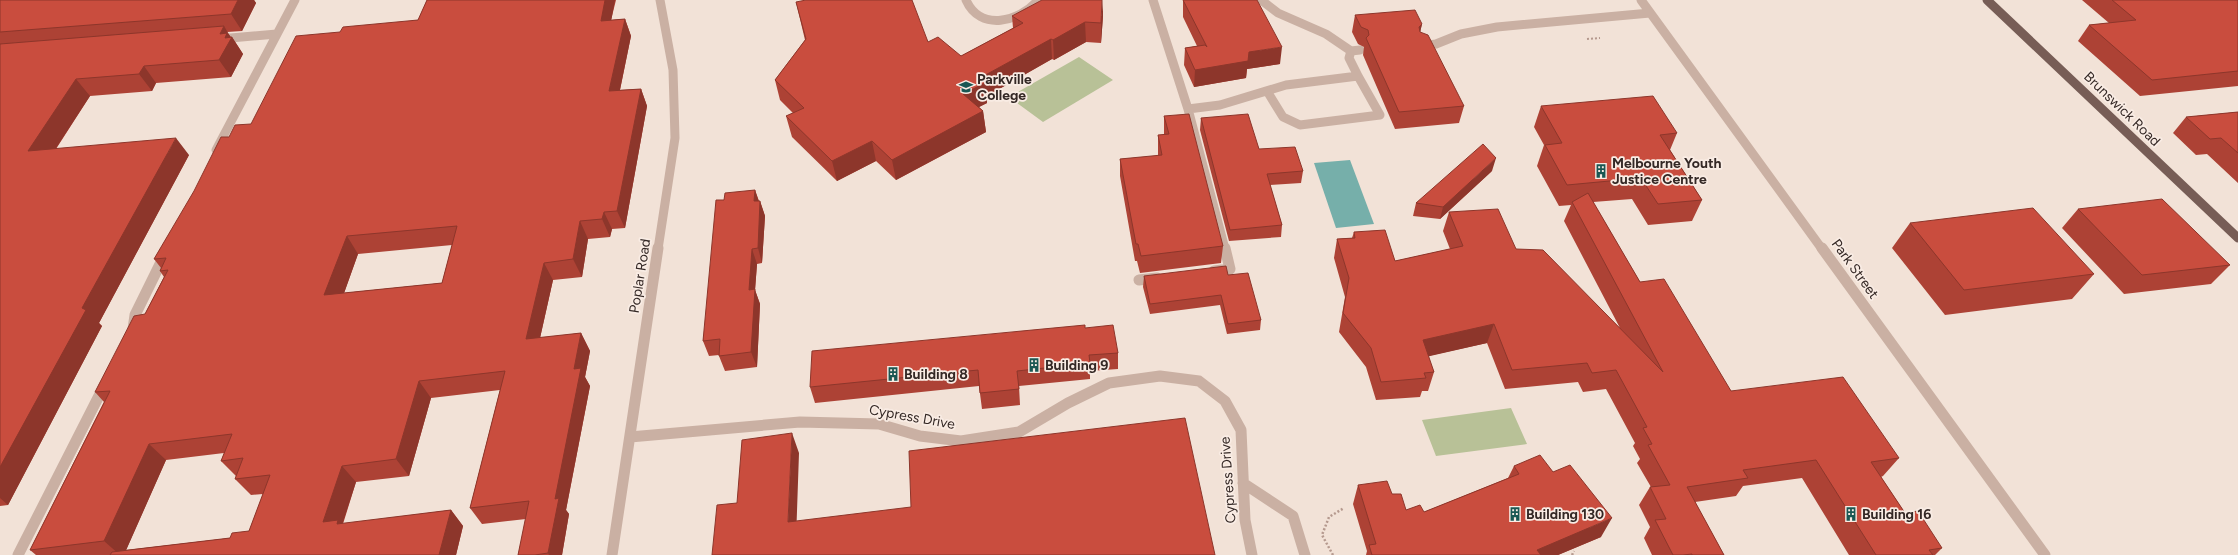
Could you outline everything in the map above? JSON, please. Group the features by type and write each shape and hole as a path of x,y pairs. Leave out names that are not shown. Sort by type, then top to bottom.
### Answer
{"main road":[{"name":"Brunswick Road","path":"1987,0 2238,238"}],"street":[{"path":"210,162 295,0"},
{"name":"Poplar Road","path":"612,555 675,138 673,70 660,0"},
{"path":"966,0 971,11 978,16 1003,20 1024,14 1038,0"},
{"path":"1153,0 1188,109 1230,269 1207,272"},
{"path":"1261,0 1278,13 1326,34 1351,51 1360,50"},
{"name":"Park Street","path":"1641,0 2045,555"},
{"path":"1421,46 1436,44 1461,34 1497,27 1650,13"},
{"path":"208,40 277,34"},
{"path":"1267,91 1280,117 1289,123 1300,125 1380,115 1358,76 1350,58 1351,51"},
{"path":"1188,109 1220,105 1286,85 1358,76"},
{"path":"127,340 134,326 135,315 168,247"},
{"path":"1139,280 1169,276"},
{"path":"18,555 110,375"},
{"name":"Cypress Drive","path":"630,436 800,422 879,424 920,436 961,441 1019,432 1068,402 1109,382 1160,376 1198,381 1226,401 1241,430 1244,520 1252,555"},
{"path":"1243,483 1293,516 1305,555"}],"path":[{"path":"1583,37 1589,39 1605,38"},
{"path":"1333,555 1322,536 1329,517 1344,508"}],"green space":[{"path":"1079,57 1113,80 1043,122 1009,97"},
{"path":"1511,408 1527,444 1436,456 1422,420"}],"water":[{"path":"1350,160 1374,224 1336,228 1314,163"}],"building":[{"path":"0,0 238,0 231,14 0,32"},
{"path":"427,0 605,0 601,21 625,19 609,91 641,89 617,211 604,212 602,219 580,221 573,259 544,263 526,339 581,333 574,369 581,368 555,499 559,498 548,553 518,555 529,501 470,508 505,371 419,381 396,459 342,466 323,522 338,520 337,524 451,510 439,555 110,555 112,552 230,538 232,533 249,531 270,475 235,479 243,458 221,461 232,434 149,444 104,541 30,550 110,391 95,392 134,316 145,314 168,270 160,271 166,258 154,259 194,191 221,137 229,137 235,125 251,124 296,36 340,32 343,27 418,20","holes":["457,226 442,283 324,295 347,236"]},
{"path":"806,0 912,0 928,42 938,37 961,56 1023,23 1012,16 1042,0 1102,0 1101,23 1085,22 1053,40 1051,39 980,78 985,83 963,94 983,111 892,160 872,141 832,161 786,116 804,108 775,80 806,39 796,2"},
{"path":"1183,0 1257,0 1282,47 1249,52 1248,61 1195,70 1185,48 1205,45 1207,47"},
{"path":"2112,0 2238,0 2238,71 2152,80 2089,25 2136,20"},
{"path":"1415,10 1422,24 1419,27 1420,32 1428,35 1464,106 1399,112 1366,38 1369,35 1368,30 1361,27 1355,15"},
{"path":"224,26 220,34 227,33 225,38 232,37 219,60 144,66 139,74 76,79 28,151 176,138 82,308 86,310 0,467 0,44"},
{"path":"1653,96 1677,133 1660,135 1702,200 1658,204 1641,178 1567,185 1545,145 1562,143 1541,106"},
{"path":"2238,112 2238,153 2221,138 2210,139 2186,117"},
{"path":"1189,114 1223,246 1141,256 1138,244 1136,244 1120,159 1162,155 1158,135 1169,134 1164,116"},
{"path":"1248,114 1259,149 1295,147 1303,171 1267,174 1282,225 1230,230 1201,118"},
{"path":"1483,144 1496,158 1443,207 1416,203"},
{"path":"755,190 754,201 760,201 758,248 752,249 749,290 755,289 751,352 719,356 720,339 703,341 716,200 724,200 725,193"},
{"path":"1588,193 1640,282 1664,279 1731,391 1843,377 1899,458 1871,462 1905,513 1918,511 1942,548 1929,550 1933,555 1876,555 1816,460 1743,470 1748,478 1687,487 1724,555 1673,555 1655,520 1666,519 1650,487 1670,485 1648,445 1652,444 1643,428 1647,427 1616,370 1592,373 1587,363 1512,370 1494,324 1423,340 1434,372 1424,373 1426,378 1381,382 1371,348 1343,313 1349,278 1337,239 1355,238 1354,232 1385,230 1395,261 1463,246 1449,212 1498,209 1516,249 1543,250 1663,372 1572,202"},
{"path":"2162,199 2230,265 2142,275 2078,209"},
{"path":"2033,208 2094,274 1964,290 1910,223"},
{"path":"1226,266 1228,275 1248,273 1261,320 1228,324 1221,295 1150,304 1144,276"},
{"path":"1085,325 1085,328 1113,325 1118,353 1089,355 1090,363 1017,371 1019,389 980,393 978,370 810,387 812,351"},
{"path":"1185,418 1215,555 712,555 717,505 737,503 742,440 792,433 788,522 911,507 909,451"},
{"name":"Building 130","path":"1540,455 1553,472 1570,465 1612,518 1537,550 1541,555 1372,555 1369,545 1376,544 1358,485 1387,481 1392,494 1401,494 1406,510 1420,505 1424,512 1519,474 1514,466"}],"place":[{"name":"Parkville College","path":"966,87"},
{"name":"Melbourne Youth Justice Centre","path":"1601,171"},
{"name":"Building 9","path":"1034,365"},
{"name":"Building 8","path":"893,374"},
{"name":"Building 130","path":"1515,514"},
{"name":"Building 16","path":"1851,514"}]}
